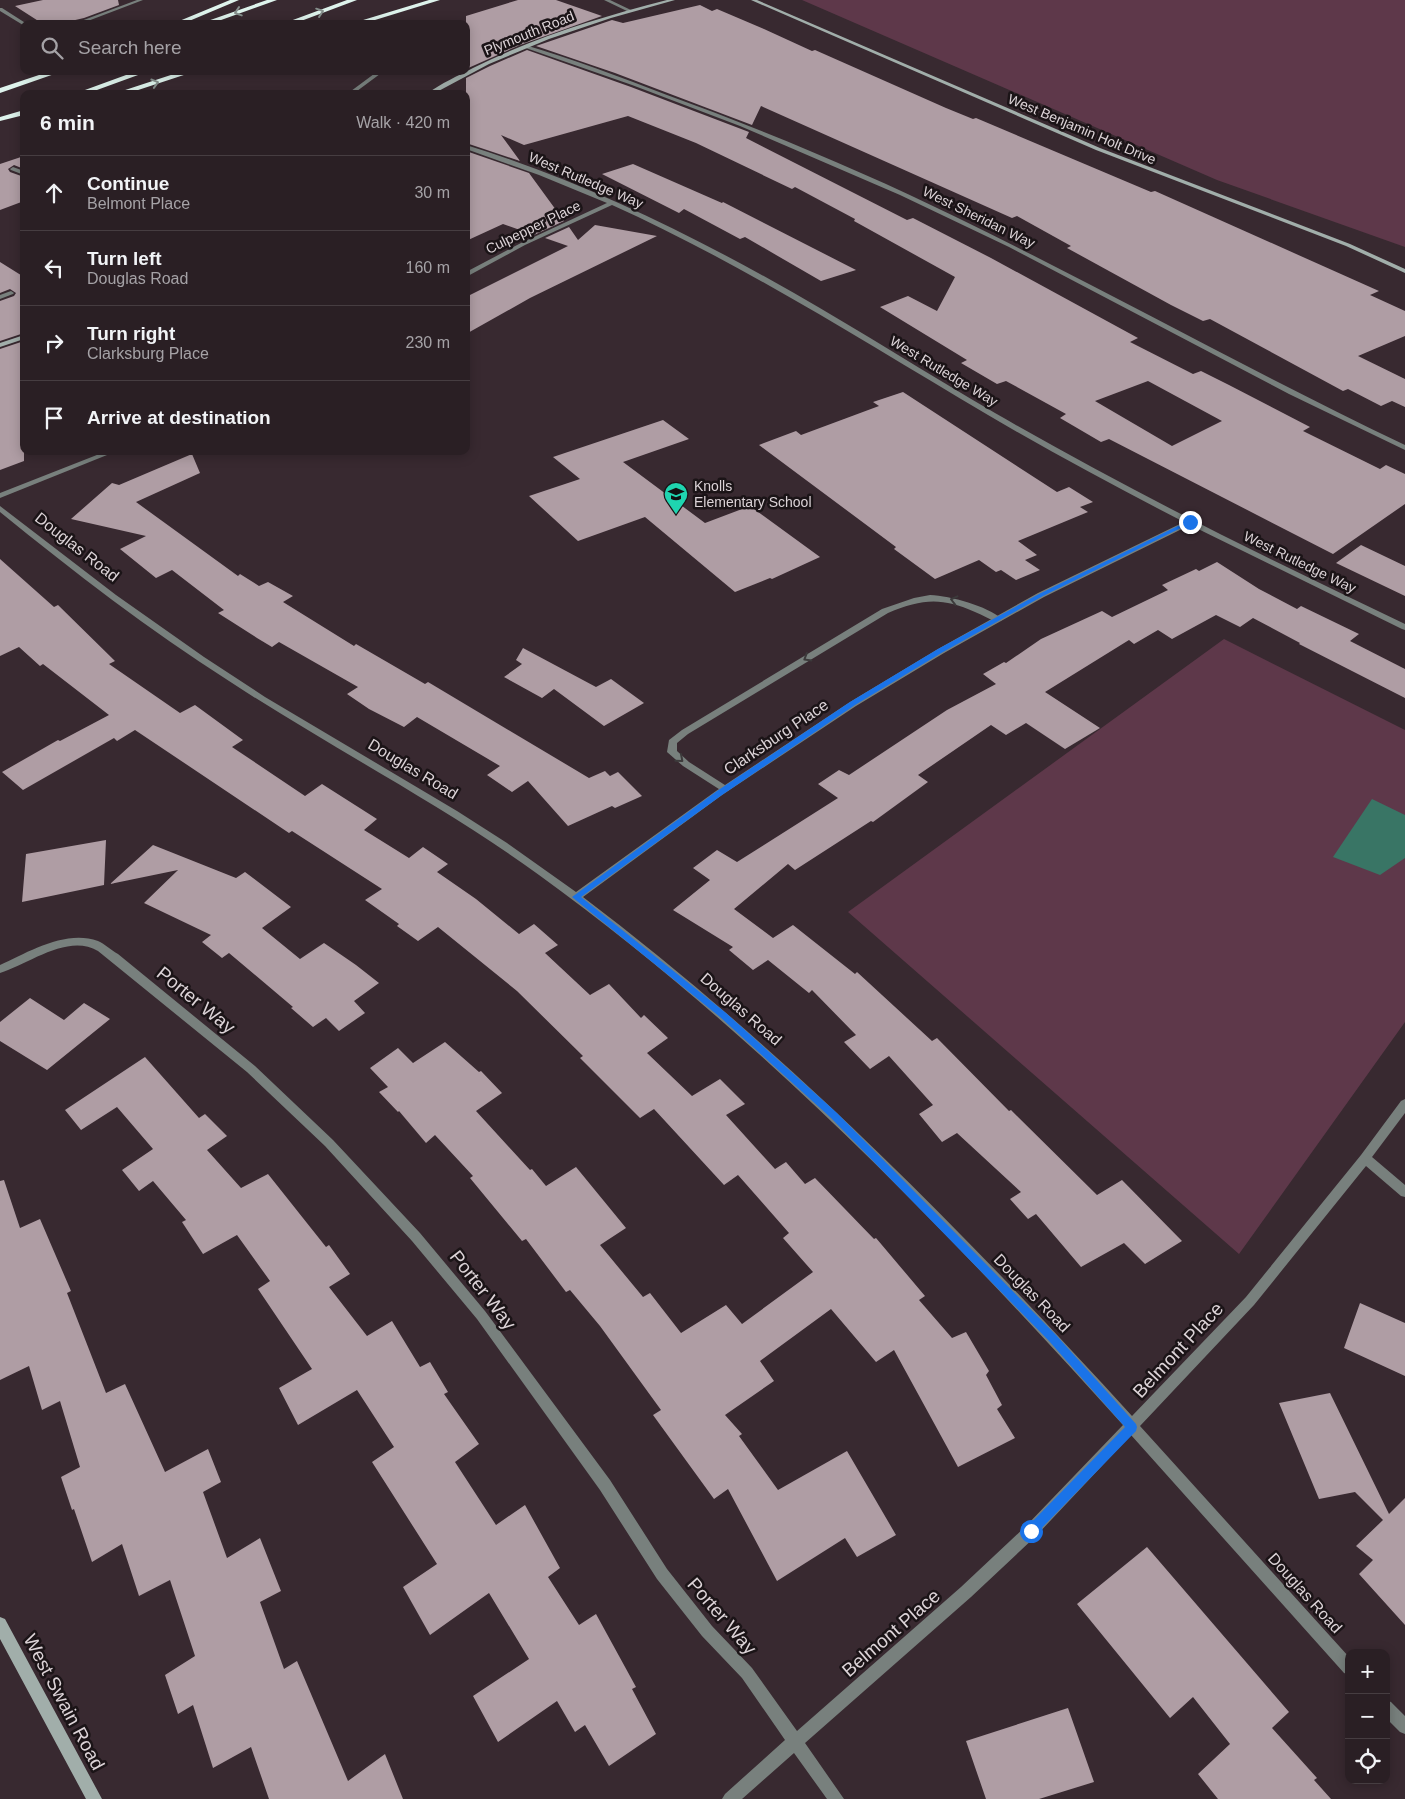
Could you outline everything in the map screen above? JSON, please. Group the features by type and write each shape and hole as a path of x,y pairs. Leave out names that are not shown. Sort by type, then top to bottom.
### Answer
{"highway":[{"path":"185,20 236,0"},
{"path":"214,20 274,0"},
{"path":"296,20 354,0"},
{"path":"367,20 437,0"},
{"path":"0,91 47,75"},
{"path":"90,90 133,75"},
{"path":"130,90 179,75"},
{"path":"0,121 20,114"},
{"path":"0,121 20,118"}],"main road":[{"name":"Plymouth Road","path":"470,72 490,61 572,28 673,0"},
{"name":"West Benjamin Holt Drive","path":"753,0 1098,149 1348,246 1405,271"},
{"name":"Plymouth Road","path":"436,90 464,75"},
{"path":"0,345 20,338"},
{"name":"West Swain Road","path":"0,1624 94,1799"}],"street":[{"path":"86,20 141,0"},
{"path":"606,0 631,11"},
{"path":"0,9 20,21"},
{"name":"West Sheridan Way","path":"525,46 712,113 884,185 1021,252 1268,382 1405,448"},
{"path":"355,90 376,75"},
{"name":"West Rutledge Way","path":"470,148 525,168 611,203 688,238 756,274 1027,434 1190,522 1405,627"},
{"path":"13,169 20,172"},
{"name":"Culpepper Place","path":"470,273 523,244 611,203"},
{"path":"0,297 11,293"},
{"path":"0,496 104,455"},
{"name":"Douglas Road","path":"0,508 66,562 135,613 223,673 482,831 576,897 723,1015 834,1115 1052,1338 1345,1664"},
{"name":"Clarksburg Place","path":"576,897 725,789 853,704 998,618 1190,522"},
{"path":"725,789 672,752 672,742 685,732 885,611 900,604 929,597 951,598 998,618"},
{"name":"Porter Way","path":"0,969 56,945 78,941 93,943 114,957 252,1069 330,1143 416,1237 481,1315 604,1485 662,1574 707,1631 747,1673 797,1741 836,1799"},
{"name":"Belmont Place","path":"730,1799 966,1592 1024,1538 1132,1427 1250,1301 1365,1158 1405,1104"},
{"path":"1365,1158 1405,1192"},
{"path":"1390,1712 1405,1727"}],"shaded area":[{"path":"802,0 1405,0 1405,247 1217,180"},
{"path":"1224,639 1405,730 1405,1022 1239,1254 848,912"},
{"path":"1372,799 1405,815 1405,858 1380,875 1333,857"}],"building":[{"path":"43,0 118,0 119,5 75,20 37,20 15,6"},
{"path":"518,0 556,0 602,16 520,45 470,67 470,20 466,20 466,16"},
{"path":"700,5 712,11 717,9 946,108 973,119 976,118 1151,192 1155,191 1379,291 1370,295 1405,311 1405,336 1358,356 1405,379 1405,407 1392,401 1381,406 1348,389 1343,391 1210,319 1203,321 1171,305 1067,248 1071,246 1017,216 1012,218 761,106 752,125 615,73 536,46 612,20 623,23"},
{"path":"527,50 749,132 746,138 907,220 913,218 1138,338 1130,342 1193,374 1201,371 1229,385 1310,427 1303,431 1380,469 1386,465 1405,474 1405,504 1333,554 1109,439 1101,442 1060,418 1066,414 1006,381 997,384 961,363 967,360 880,307 908,296 937,311 955,277 854,221 855,219 795,187 792,189 696,143 628,116 524,145 501,135 520,161 470,144 470,90 466,90 466,78","holes":["1148,381 1222,421 1172,446 1095,401"]},
{"path":"470,152 529,173 564,221 534,235 503,224 470,239"},
{"path":"20,157 20,167 14,165 8,169 10,172 20,176 20,202 0,210 0,164"},
{"path":"633,164 723,202 856,270 821,281 745,237 740,239 684,209 679,213 602,174"},
{"path":"595,225 657,236 530,298 470,332 470,295 568,246 545,238 569,227 578,240"},
{"path":"0,262 20,274 20,334 0,341 0,301 14,296 16,293 10,289 0,293"},
{"path":"20,342 20,455 24,455 24,461 0,470 0,349"},
{"path":"903,392 1057,492 1069,487 1093,502 1080,507 1088,512 1018,541 1037,555 1025,560 1040,570 1016,580 1001,570 996,572 979,560 935,579 894,549 896,547 759,445 796,431 801,435 879,406 873,402"},
{"path":"663,420 689,439 623,462 705,523 750,506 820,557 772,579 770,578 735,592 645,517 578,541 529,496 580,479 553,457"},
{"path":"192,455 200,473 136,502 238,576 240,574 259,586 268,582 293,596 283,602 354,646 356,644 425,684 428,682 589,778 605,771 610,776 618,772 642,796 615,808 612,806 568,826 528,781 512,792 487,775 500,766 417,717 404,727 369,709 347,694 358,687 279,642 272,647 218,613 224,610 172,570 156,578 120,549 146,536 71,519 112,483 119,485"},
{"path":"1361,545 1405,566 1405,596 1336,563"},
{"path":"0,559 54,607 58,605 115,661 109,664 180,713 195,705 243,740 232,747 305,796 322,784 377,819 364,830 409,858 423,847 448,864 437,872 476,899 519,934 534,924 558,945 545,953 590,995 609,984 641,1018 644,1015 668,1038 647,1053 692,1096 720,1079 745,1104 726,1115 775,1169 786,1162 805,1184 815,1178 874,1239 876,1238 925,1296 919,1300 952,1338 966,1332 989,1371 986,1375 1002,1405 997,1409 1015,1438 958,1467 894,1350 876,1362 831,1309 760,1361 774,1381 725,1415 742,1434 739,1436 778,1490 847,1451 896,1535 857,1557 845,1538 777,1581 728,1489 714,1499 653,1415 661,1410 600,1326 570,1290 566,1292 526,1239 522,1241 470,1178 473,1176 435,1135 426,1143 399,1111 379,1092 388,1087 370,1068 398,1048 413,1063 445,1042 479,1072 481,1071 502,1093 476,1111 546,1186 576,1167 626,1228 600,1245 643,1297 650,1293 681,1333 726,1305 742,1324 813,1272 783,1238 789,1233 738,1175 724,1185 654,1109 640,1118 580,1058 583,1056 517,991 438,927 418,941 397,926 399,924 365,900 382,889 292,831 289,833 135,730 117,741 114,738 23,790 2,772 58,740 60,741 109,715 43,664 40,666 19,647 0,656"},
{"path":"1217,562 1259,589 1297,609 1301,606 1359,634 1350,641 1405,669 1405,698 1299,644 1253,618 1240,627 1216,615 1172,639 1158,630 1134,644 1129,640 1045,692 1100,728 1065,749 1026,723 1006,735 991,725 918,775 928,782 873,822 871,821 795,870 788,864 734,909 773,938 793,925 855,974 857,972 932,1041 937,1038 1009,1111 1011,1110 1097,1195 1122,1180 1182,1241 1145,1264 1124,1243 1081,1267 1036,1214 1028,1219 1010,1199 1021,1192 957,1133 942,1142 919,1114 933,1105 889,1056 870,1069 844,1042 856,1035 812,990 809,993 768,960 753,970 729,950 733,947 673,910 710,880 693,868 717,850 737,862 838,798 818,784 839,770 849,775 947,710 996,684 983,674 1004,662 1006,663 1041,639 1102,611 1112,617 1168,590 1162,585 1196,569 1199,571"},
{"path":"523,648 596,687 611,679 644,703 604,726 554,689 542,698 504,677 522,664 516,660"},
{"path":"106,840 104,885 22,902 26,854"},
{"path":"153,845 236,878 245,872 291,907 262,928 300,959 324,943 379,983 354,1001 365,1013 339,1031 326,1018 313,1027 291,1008 293,1007 229,953 222,958 202,942 211,935 144,903 178,870 110,884"},
{"path":"30,998 64,1020 84,1003 110,1019 47,1070 0,1041 0,1022"},
{"path":"145,1057 199,1118 205,1114 227,1136 207,1150 241,1188 268,1174 326,1247 329,1245 350,1274 329,1287 367,1336 392,1321 420,1367 430,1362 448,1392 444,1394 479,1444 455,1462 496,1525 525,1505 560,1568 548,1577 579,1625 596,1614 636,1687 632,1689 656,1734 609,1766 585,1725 575,1732 557,1701 498,1742 473,1696 529,1659 489,1593 430,1635 403,1587 437,1564 372,1462 394,1447 357,1390 298,1425 279,1388 312,1369 258,1289 270,1281 237,1235 203,1254 182,1222 186,1220 153,1181 139,1191 122,1170 153,1149 117,1107 81,1130 65,1110"},
{"path":"4,1180 20,1228 40,1219 71,1291 67,1293 106,1393 125,1384 165,1472 208,1449 221,1482 203,1492 227,1558 260,1538 281,1591 260,1602 284,1669 297,1661 348,1781 385,1754 403,1799 269,1799 251,1747 213,1768 193,1705 178,1714 165,1675 195,1656 170,1580 139,1596 122,1544 92,1562 61,1477 80,1467 60,1401 42,1410 29,1366 0,1380 0,1181"},
{"path":"1360,1303 1405,1323 1405,1376 1344,1348"},
{"path":"1330,1393 1389,1514 1405,1498 1405,1625 1359,1574 1373,1560 1356,1546 1383,1520 1355,1492 1319,1499 1279,1403"},
{"path":"1147,1547 1289,1712 1272,1728 1317,1778 1314,1780 1331,1799 1218,1799 1198,1774 1230,1744 1193,1697 1170,1718 1077,1604"},
{"path":"1068,1708 1094,1782 1039,1799 986,1799 966,1741"}],"place":[{"name":"Knolls Elementary School","path":"676,515"}],"route":[{"path":"1031,1531 1132,1427 1052,1338 834,1115 723,1015 576,897 719,793 853,704 941,651 1041,595 1190,522"}]}
